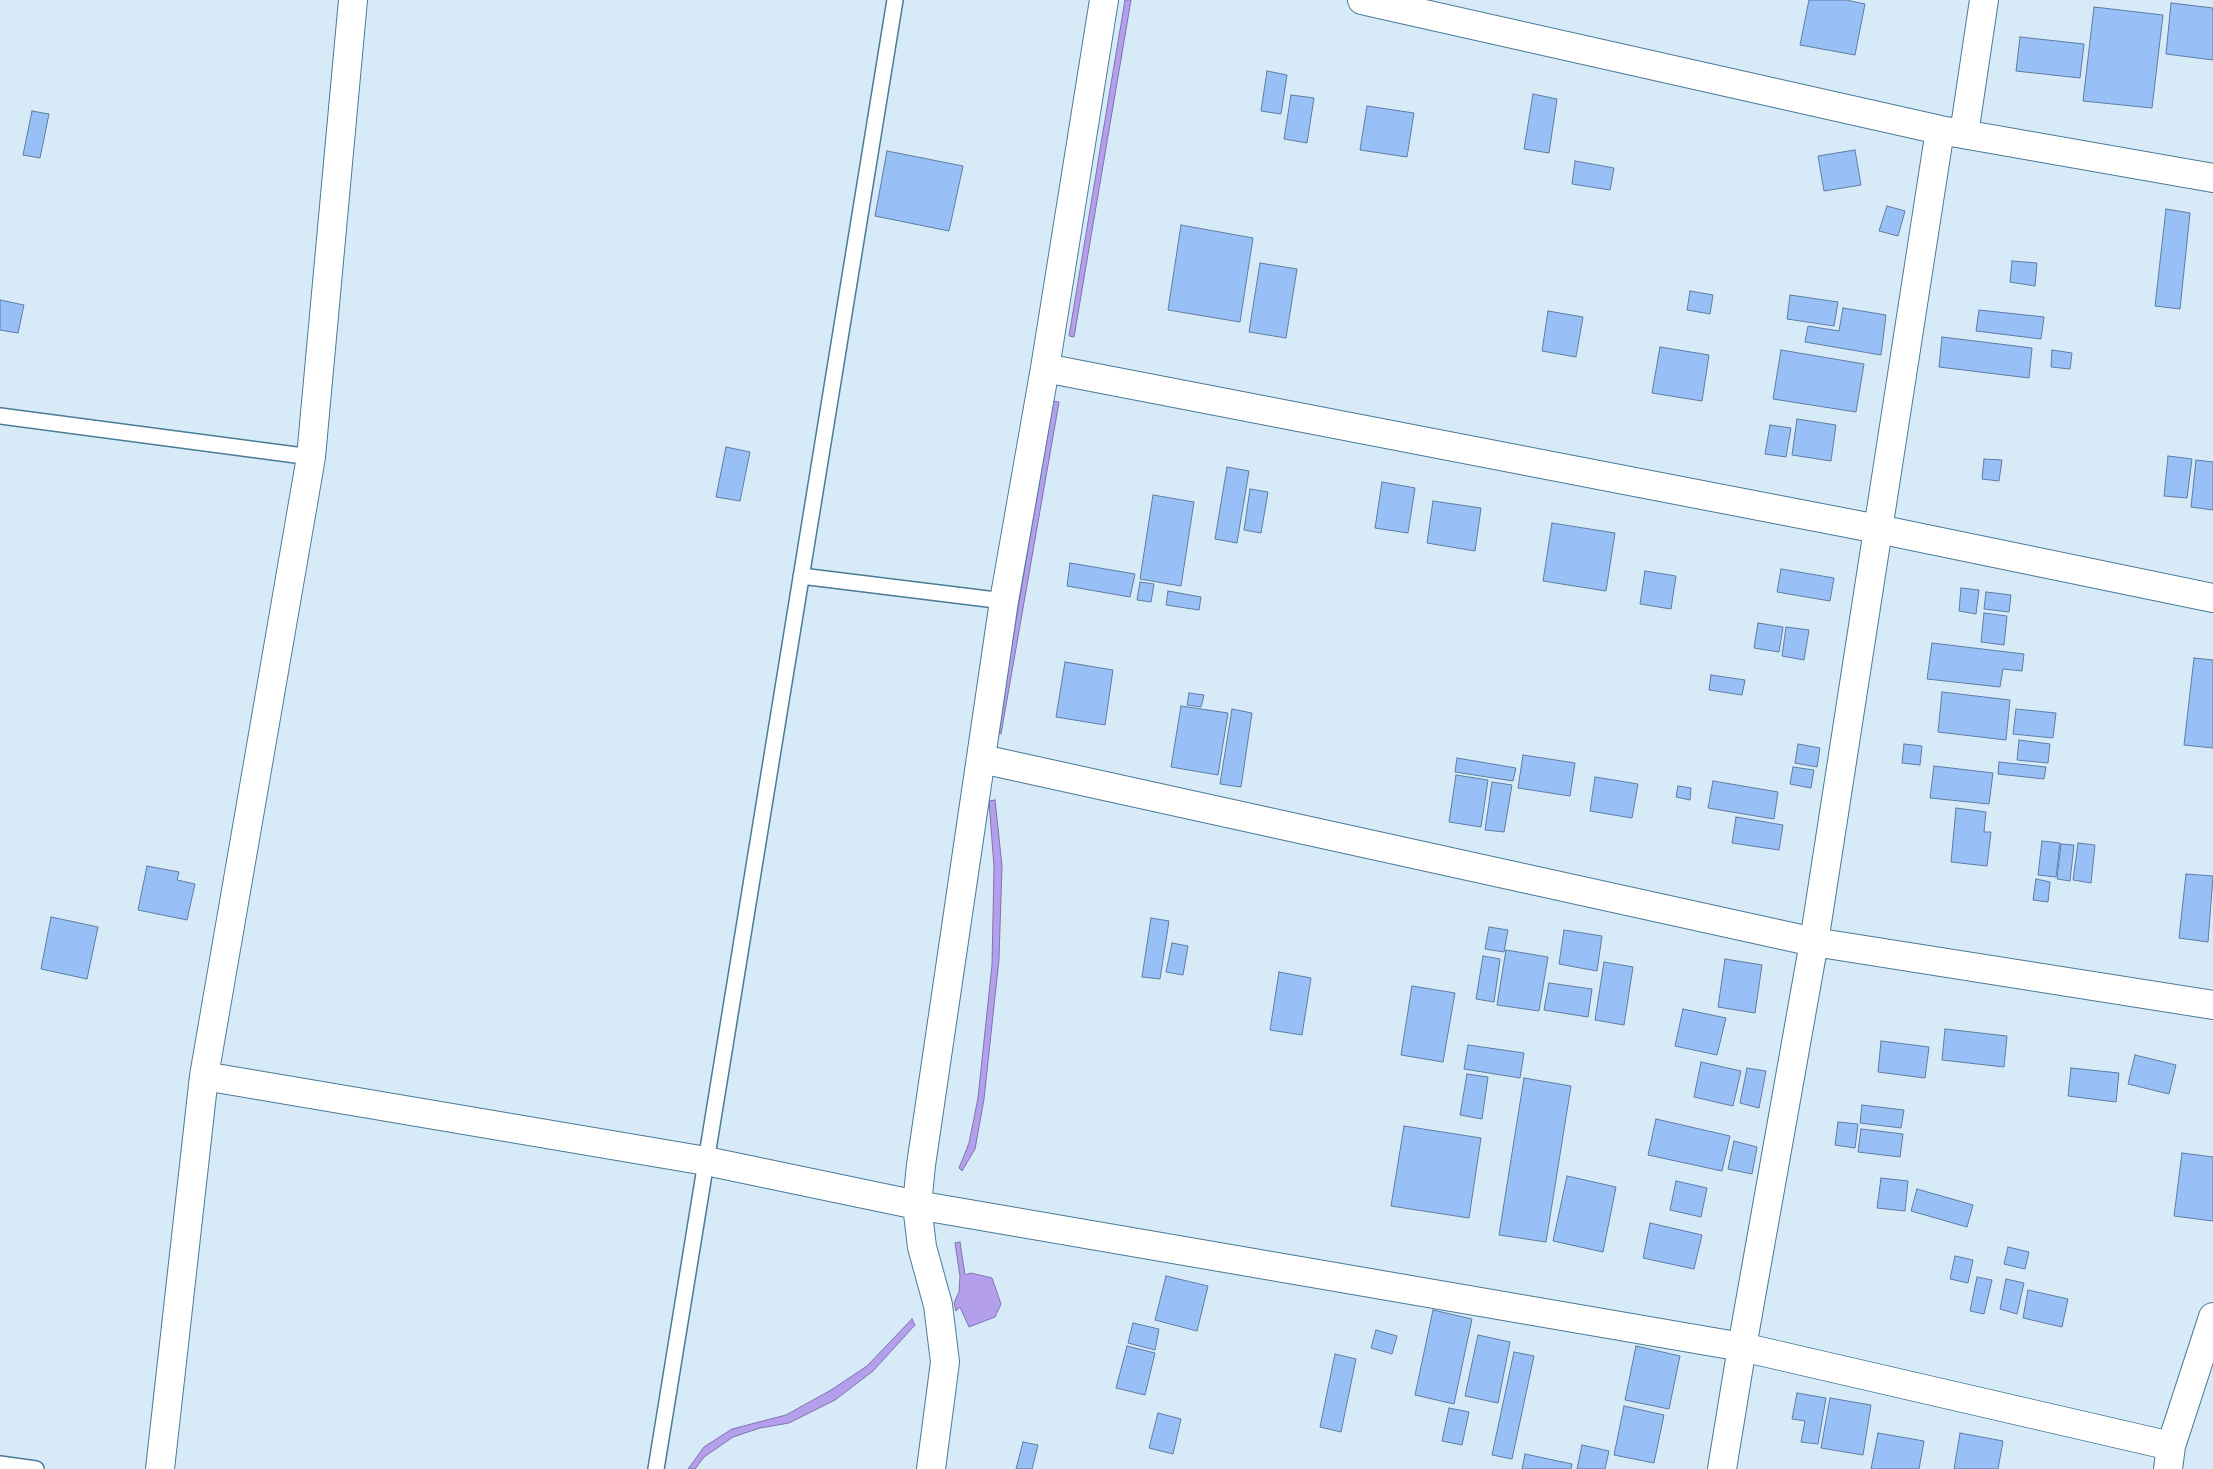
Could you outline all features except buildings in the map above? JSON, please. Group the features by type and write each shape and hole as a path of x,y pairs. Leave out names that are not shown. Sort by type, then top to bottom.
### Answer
{"street":[{"path":"160,1469 204,1076 311,457 353,0"},
{"path":"931,1469 944,1362 938,1305 922,1248 918,1204 921,1165 1004,601 1045,368 1104,0"},
{"path":"1362,0 1952,132 2213,178"},
{"path":"1722,1469 1814,942 1878,529 1952,132 1984,0"},
{"path":"1045,368 1878,529 2213,598"},
{"path":"982,759 1814,942 2213,1005"},
{"path":"204,1076 706,1161 918,1204 1742,1347 2170,1458 2213,1317"}],"lane":[{"path":"656,1469 895,0"},
{"path":"0,416 311,457"},
{"path":"801,576 1004,601"},
{"path":"0,1464 36,1469"}],"shaded area":[{"path":"1125,0 1131,0 1074,337 1069,336"},
{"path":"1053,401 1059,402 1001,734 997,733"},
{"path":"995,800 1002,866 999,959 984,1099 975,1149 962,1171 959,1168 969,1143 978,1098 992,965 994,867 989,801"},
{"path":"960,1242 965,1275 971,1273 992,1278 1001,1304 995,1317 969,1327 960,1307 956,1311 954,1303 959,1292 960,1276 955,1243"},
{"path":"912,1319 915,1325 873,1371 835,1400 789,1423 760,1428 733,1437 704,1457 695,1469 688,1469 704,1447 732,1429 786,1415 831,1390 867,1366"}]}
